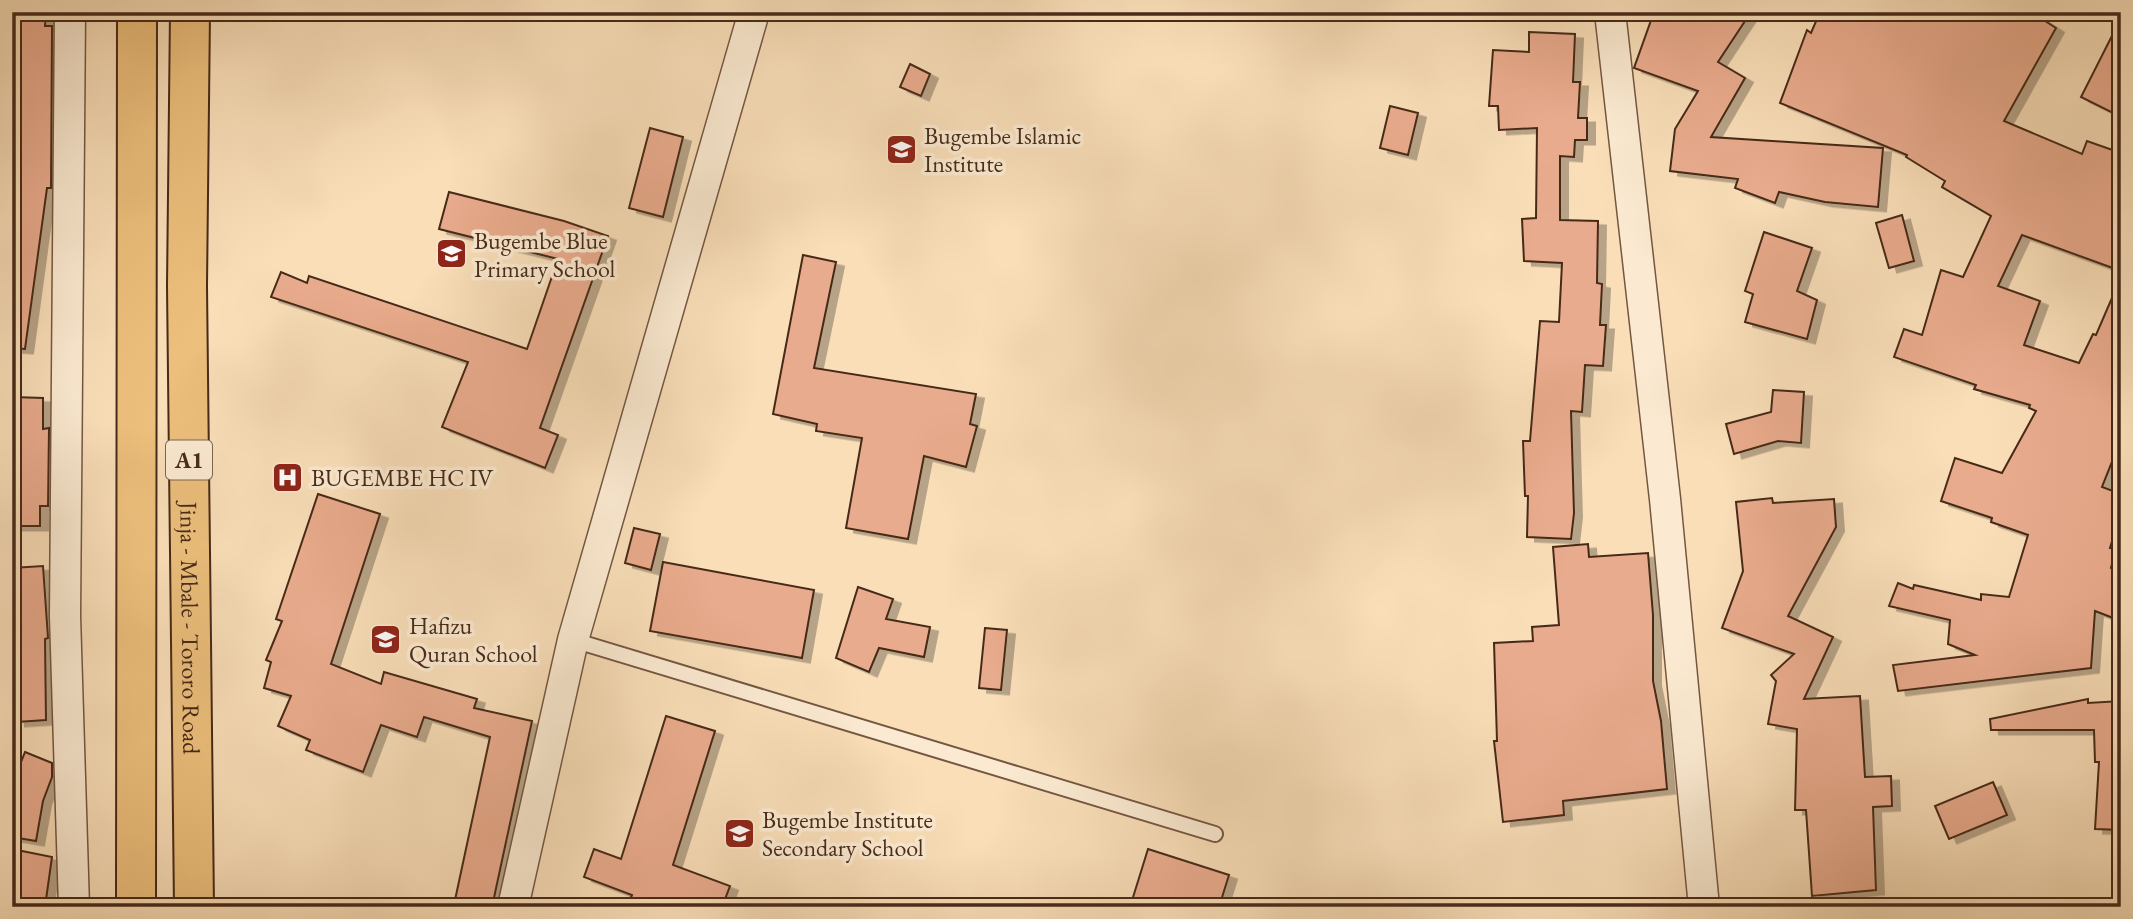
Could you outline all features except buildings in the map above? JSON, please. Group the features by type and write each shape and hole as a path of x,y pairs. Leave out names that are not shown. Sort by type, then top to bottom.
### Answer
{"highway":[{"name":"A1","path":"136,907 137,12"},
{"name":"Jinja - Mbale - Tororo Road","path":"190,12 187,286 194,907"}],"street":[{"path":"70,12 65,616 74,907"},
{"path":"513,907 573,640 754,12"},
{"path":"1610,12 1665,499 1704,907"}],"lane":[{"path":"573,640 1215,834"}],"place":[{"name":"Bugembe Islamic Institute","path":"901,149"},
{"name":"Bugembe Blue Primary School","path":"451,254"},
{"name":"BUGEMBE HC IV","path":"288,477"},
{"name":"Hafizu Quran School","path":"386,639"},
{"name":"Bugembe Institute Secondary School","path":"739,833"}]}
